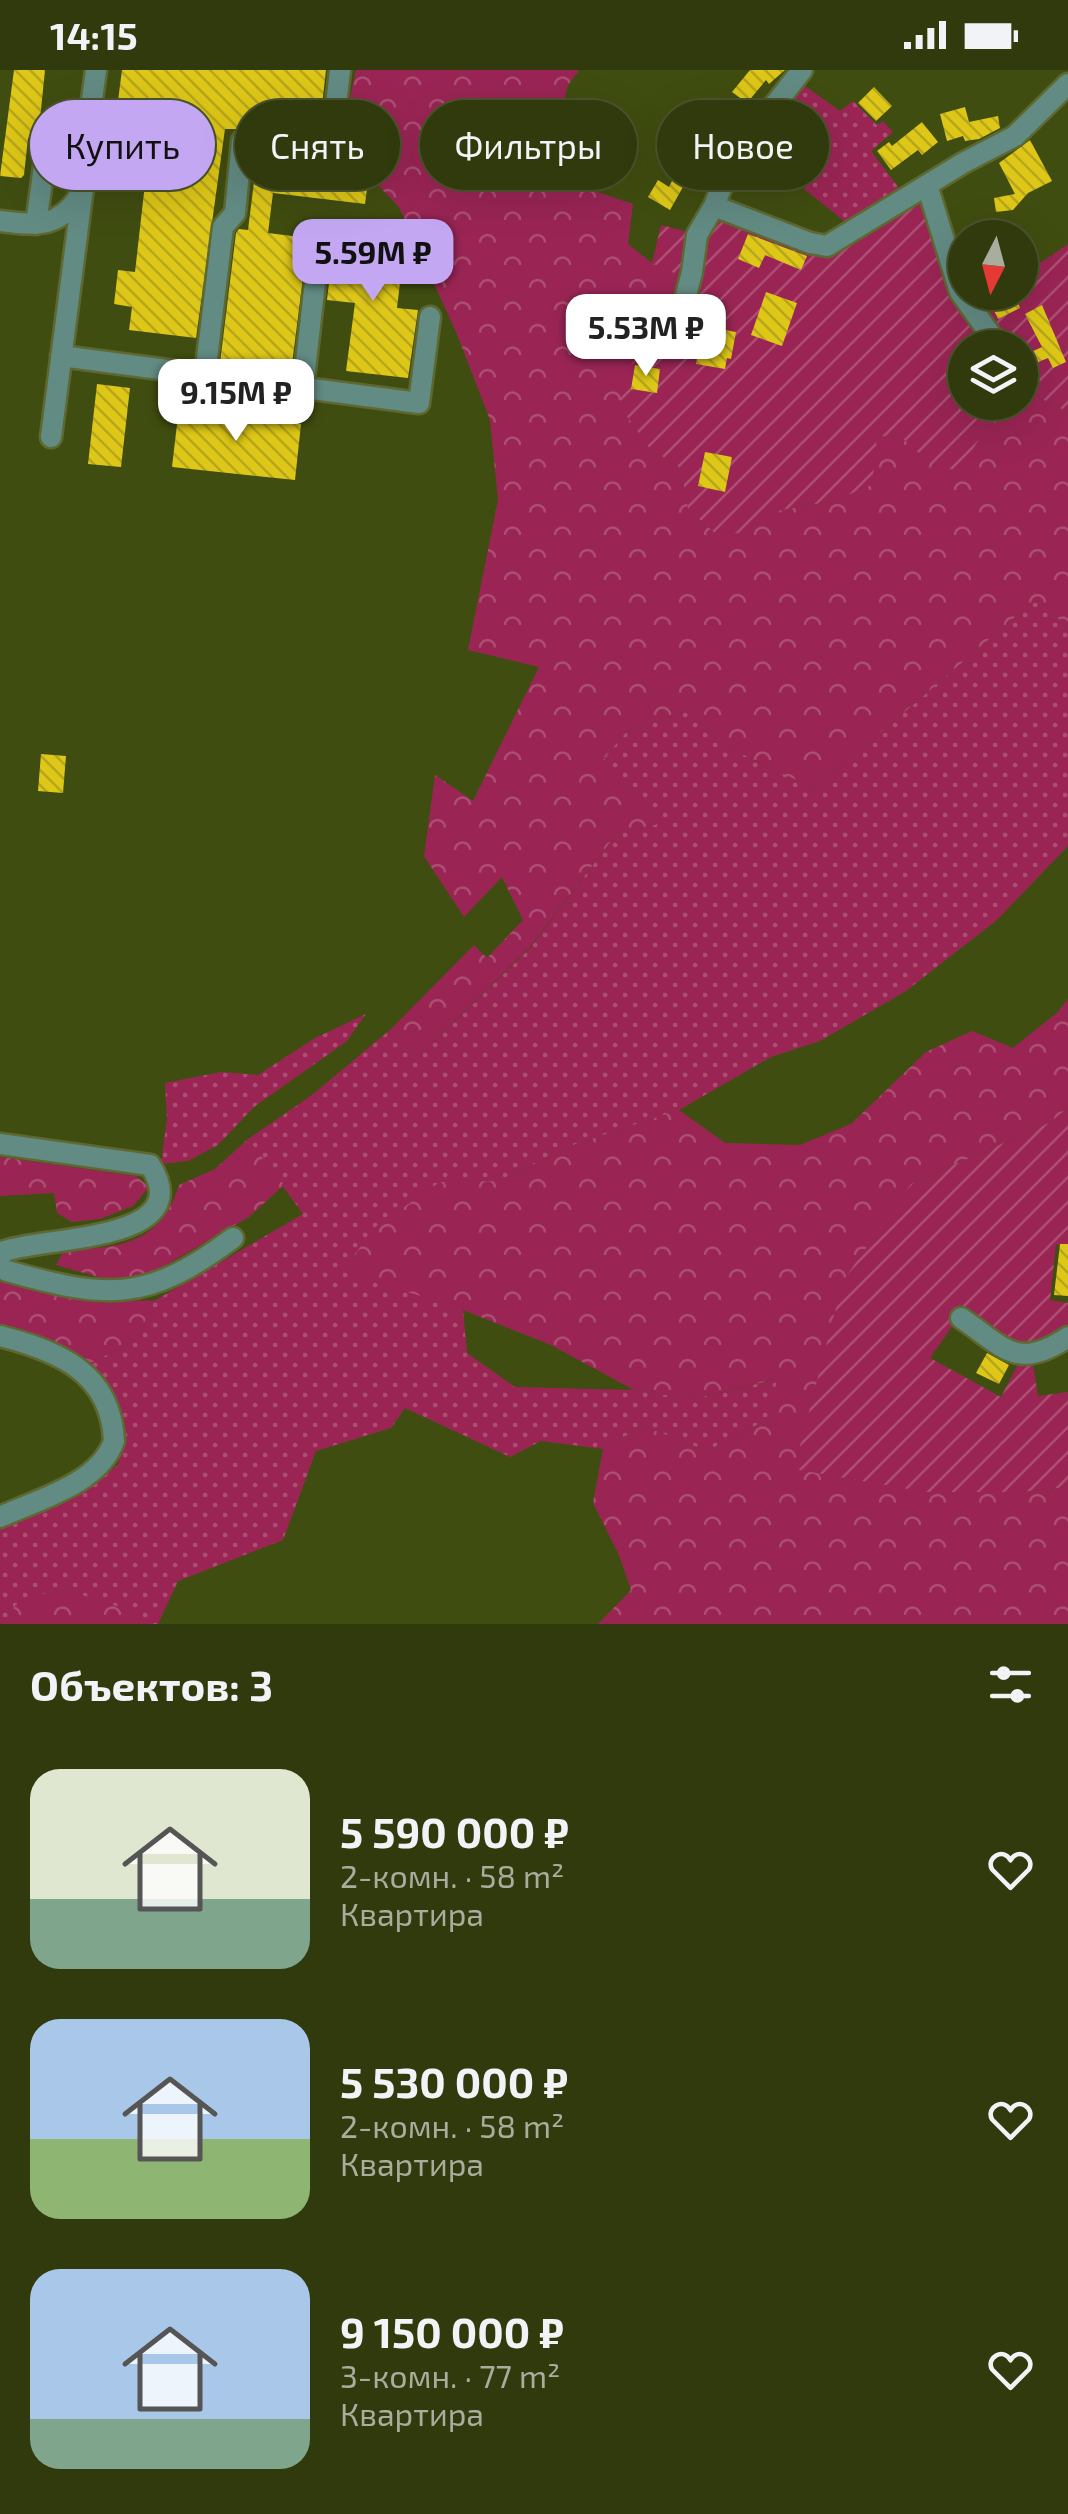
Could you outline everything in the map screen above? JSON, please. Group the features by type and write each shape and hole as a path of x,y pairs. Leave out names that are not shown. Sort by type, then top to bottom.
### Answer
{"street":[{"path":"93,100 96,70"},
{"path":"337,100 340,70"},
{"path":"674,347 697,234 714,206 733,158 802,70"},
{"path":"714,206 826,246 1015,136 1068,81 1054,70"},
{"path":"927,185 960,292 987,330"},
{"path":"36,224 41,190"},
{"path":"0,221 52,222 69,212 82,190"},
{"path":"51,437 83,190"},
{"path":"206,375 223,227 235,214 237,190"},
{"path":"303,388 316,273"},
{"path":"61,356 418,404 430,318"},
{"path":"0,1144 150,1165 159,1178 161,1190 160,1200 149,1214 127,1226 98,1236 15,1246 2,1252 0,1268 7,1271 58,1285 126,1291 144,1288 178,1272 234,1238"},
{"path":"961,1318 1017,1355 1045,1351 1068,1338"},
{"path":"0,1336 61,1356 84,1372 98,1385 104,1398 114,1441 103,1463 74,1483 0,1517"}],"green space":[{"path":"356,70 579,70 568,85 564,100 420,100 420,190 592,190 633,204 628,244 652,263 676,273 663,326 632,363 650,449 681,468 750,532 776,511 833,501 877,437 899,435 967,459 990,420 1038,420 1038,398 1068,414 1068,628 1037,598 815,789 732,749 689,711 628,730 604,758 658,824 617,833 530,947 415,1060 391,1029 474,945 487,958 523,920 502,877 464,917 424,856 435,775 473,801 539,667 468,650 498,500 490,420 457,334 399,207 383,190 400,190 400,100 349,100"},
{"path":"798,81 825,100 783,100"},
{"path":"853,101 877,125 883,121 893,132 871,151 902,192 848,224 805,190 829,190 829,103 840,111"},
{"path":"928,178 948,240 948,310 1038,310 1038,263 1068,244 1068,414 1038,398 1038,330 948,330 948,420 990,420 961,470 935,468 899,435 877,437 872,485 833,501 776,511 751,532 717,535 688,509 681,468 650,449 619,405 632,363 663,326 676,274 652,263 661,225 689,232 708,198 813,236 830,236"},
{"path":"1037,598 1068,628 1068,846 997,920 906,991 820,1041 771,1057 679,1110 576,1144 499,1181 440,1183 467,1353 515,1387 634,1390 693,1399 778,1379 769,1419 707,1451 643,1426 603,1449 541,1441 510,1457 405,1408 391,1428 316,1451 283,1540 178,1581 158,1624 146,1624 116,1606 16,1605 0,1624 0,1528 83,1488 118,1465 121,1421 91,1363 137,1339 154,1301 303,1214 248,1139 312,1095 391,1029 416,1059 530,948 617,833 657,824 604,758 628,730 689,711 732,749 815,789"},
{"path":"1068,999 1068,1108 1051,1122 911,1184 925,1492 1021,1492 1068,1487 1068,1624 598,1624 631,1590 619,1555 593,1503 603,1449 643,1426 707,1451 769,1419 777,1379 693,1399 634,1390 551,1345 463,1310 343,1271 374,1228 440,1182 499,1181 576,1144 679,1110 725,1143 800,1145 851,1124 926,1052 972,1031 1013,1048 1058,1012"},
{"path":"366,1014 347,1041 254,1107 218,1145 188,1161 161,1164 167,1118 165,1083 221,1072 258,1075 315,1038"},
{"path":"1068,1108 1068,1246 1056,1245 1050,1300 1068,1303 1068,1332 1024,1350 963,1311 930,1358 1001,1397 1017,1366 1033,1365 1038,1396 1068,1392 1068,1487 1021,1492 925,1492 794,1469 843,1281 911,1184 1051,1122"},
{"path":"248,1139 284,1185 249,1217 149,1275 105,1279 56,1265 64,1250 120,1244 149,1231 171,1205 179,1185 215,1169"},
{"path":"0,1157 136,1176 149,1187 133,1206 100,1219 72,1222 57,1213 54,1193 0,1196"},
{"path":"0,1280 96,1302 154,1301 137,1339 91,1363 45,1341 0,1327"},
{"path":"59,1588 117,1606 146,1624 3,1624 16,1605"}],"building":[{"path":"14,70 45,70 42,100 30,100 30,138 24,175 0,176"},
{"path":"122,70 326,70 323,100 235,100 235,129 225,129 196,338 129,330 132,307 114,304 118,270 135,272 144,190 215,190 215,100 118,100"},
{"path":"750,70 785,70 769,84 766,80 749,100 732,92"},
{"path":"874,87 892,106 876,121 858,103"},
{"path":"965,107 969,122 998,116 1000,128 979,139 965,141 963,136 947,141 940,114"},
{"path":"922,122 938,142 922,155 918,150 891,170 877,151 889,142 892,146"},
{"path":"1030,140 1052,181 1028,193 1013,210 996,212 994,198 1015,194 999,163"},
{"path":"657,182 657,190 681,190 670,210 648,197"},
{"path":"253,190 367,190 365,204 273,193 268,233 308,238 291,372 220,363 236,233 239,229 248,230"},
{"path":"335,233 405,241 397,308 418,310 408,378 346,371 355,303 327,300"},
{"path":"748,234 807,256 801,270 765,255 759,268 738,259"},
{"path":"766,292 797,303 782,346 751,335"},
{"path":"1042,305 1066,362 1053,368 1048,358 1038,362 1038,349 1042,347 1038,330 1033,330 1025,314"},
{"path":"994,310 1016,310 998,319"},
{"path":"703,326 736,332 725,369 696,364"},
{"path":"635,365 660,369 657,393 631,389"},
{"path":"97,384 130,388 121,467 88,464"},
{"path":"179,407 301,424 295,480 172,467"},
{"path":"705,452 732,457 725,492 698,486"},
{"path":"41,754 66,756 63,793 38,791"},
{"path":"1060,1244 1068,1244 1068,1296 1054,1295"},
{"path":"987,1353 1009,1365 999,1384 976,1373"}]}
